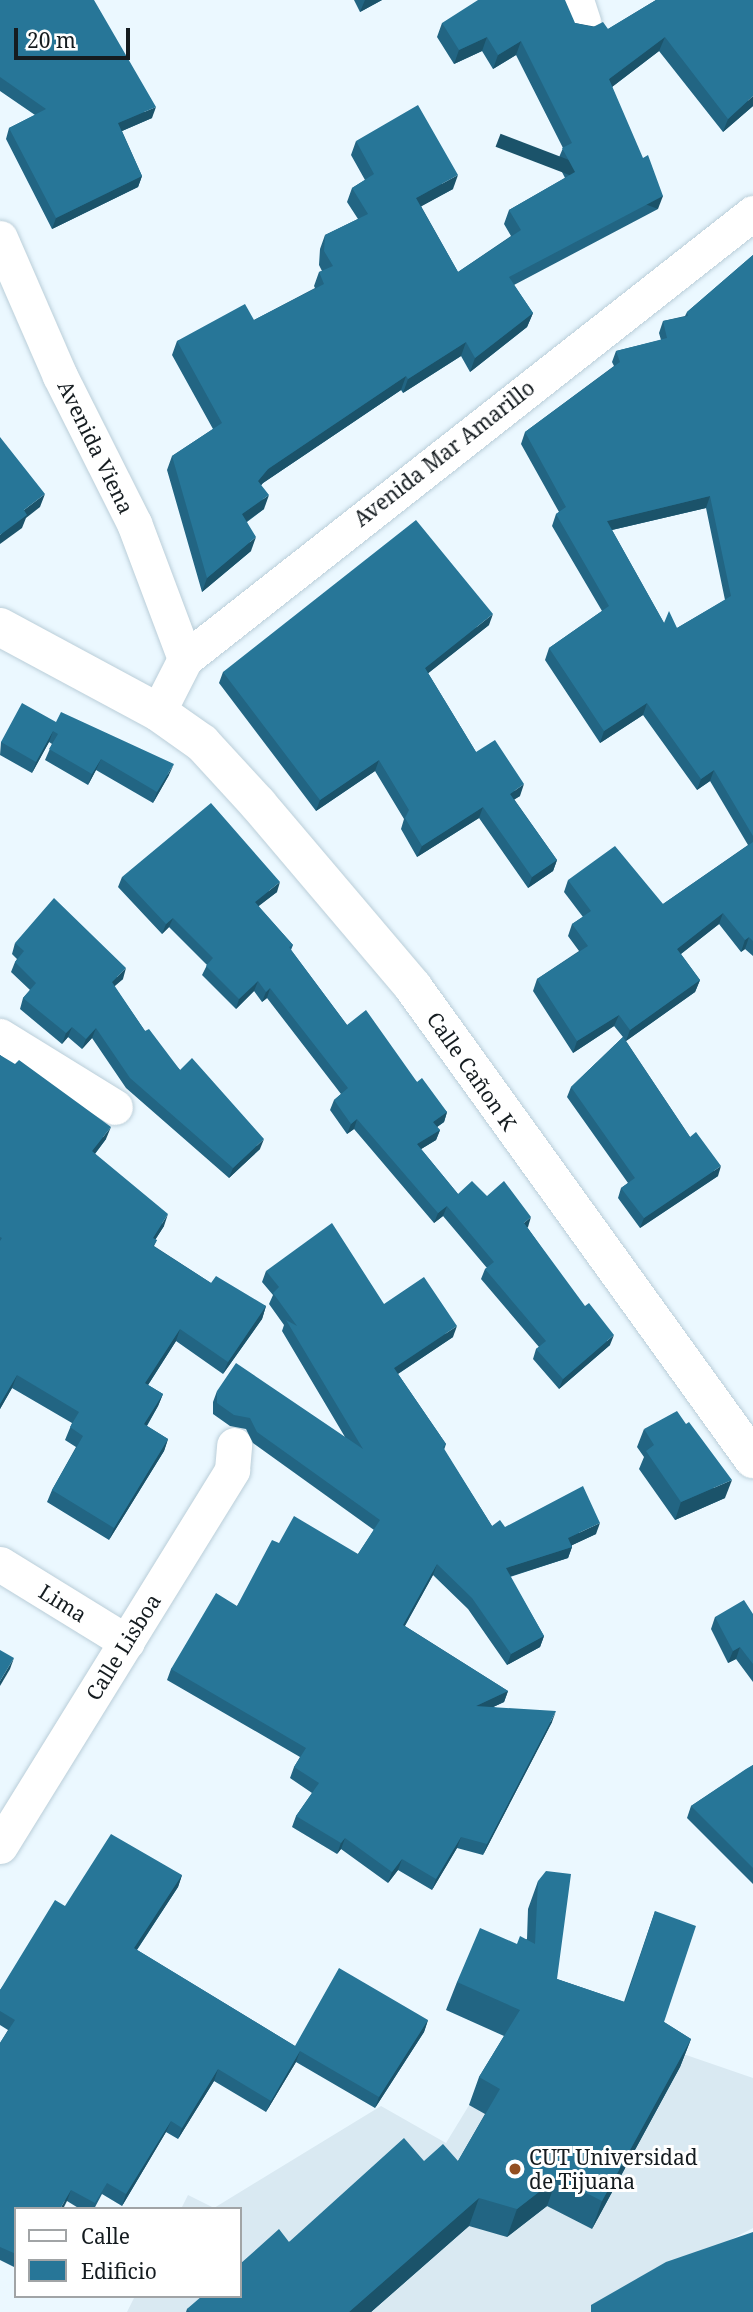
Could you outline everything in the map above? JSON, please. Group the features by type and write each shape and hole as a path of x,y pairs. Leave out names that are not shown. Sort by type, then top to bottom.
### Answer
{"street":[{"name":"Avenida Mar Amarillo","path":"158,712 185,659 753,213"},
{"name":"Avenida Viena","path":"0,238 11,282 134,523 185,659"},
{"name":"Calle Cañon K","path":"0,627 158,712 202,743 413,986 753,1459"},
{"path":"0,1036 115,1107"},
{"name":"Calle Lisboa","path":"0,1846 232,1471 234,1445"},
{"name":"Lima","path":"0,1564 127,1642"}],"shaded area":[{"name":"CUT Universidad de Tijuana","path":"532,2002 753,2078 753,2228 592,2312 127,2312 134,2298 242,2298 242,2207 216,2207 381,2106 446,2143"},
{"name":"CUT Universidad de Tijuana","path":"188,2195 212,2207 182,2207"}],"building":[{"path":"0,0 94,0 156,107 118,123 142,176 56,218 9,128 46,109 0,77"},
{"path":"478,0 565,0 575,23 593,27 603,22 608,29 656,0 753,0 753,96 728,119 665,37 609,79 643,158 648,155 663,196 509,277 533,313 475,358 466,342 408,379 406,376 268,469 258,481 269,495 242,514 256,537 207,578 172,456 222,423 177,341 245,304 254,320 324,284 319,272 333,266 324,251 325,235 368,214 352,188 374,174 356,141 418,105 458,175 416,198 458,272 521,230 509,210 575,172 562,148 572,143 521,41 498,55 487,37 459,50 442,23"},
{"path":"753,255 753,836 714,770 701,779 647,703 604,731 549,648 609,606 556,514 566,507 525,432 620,362 616,351 667,338 663,321 688,316 687,312","holes":["710,496 731,596 677,628 669,611 664,623 607,521"]},
{"path":"0,437 45,494 24,510 27,515 0,535"},
{"path":"416,520 493,614 425,668 476,752 495,740 524,784 510,794 557,860 532,877 483,807 422,846 405,818 409,810 379,760 320,800 223,672"},
{"path":"22,703 56,722 61,712 174,764 157,792 101,759 92,774 49,749 58,734 53,731 36,762 1,742"},
{"path":"211,803 280,882 255,902 293,945 289,947 347,1025 366,1010 417,1082 422,1078 447,1112 433,1122 440,1130 417,1144 458,1194 472,1181 487,1196 504,1181 531,1217 524,1223 585,1306 589,1303 614,1335 563,1379 536,1349 546,1341 485,1269 494,1262 447,1206 438,1213 357,1119 351,1124 334,1100 348,1088 270,988 266,992 258,981 239,999 206,966 213,958 173,918 166,924 122,877"},
{"path":"753,842 753,941 749,937 745,940 723,913 677,949 700,980 630,1030 619,1015 577,1041 537,979 588,946 572,924 591,911 568,880 615,846 663,904"},
{"path":"54,898 126,968 112,982 145,1031 149,1029 180,1070 192,1058 264,1139 233,1168 130,1078 96,1028 86,1039 72,1027 66,1033 23,998 36,983 15,962 24,951 15,943"},
{"path":"623,1037 690,1137 696,1132 721,1166 644,1218 621,1188 635,1178 571,1087"},
{"path":"0,1055 15,1064 19,1060 111,1127 92,1151 168,1214 153,1238 157,1240 153,1246 211,1283 216,1276 266,1306 228,1362 180,1329 145,1383 163,1394 144,1424 168,1439 114,1528 52,1490 83,1436 70,1427 79,1412 17,1375 0,1404"},
{"path":"332,1223 384,1304 424,1277 457,1326 394,1368 446,1444 443,1447 492,1526 500,1520 505,1527 583,1486 600,1523 568,1538 572,1547 506,1568 544,1636 511,1654 472,1598 437,1564 403,1625 508,1691 476,1706 556,1711 487,1844 461,1837 436,1879 402,1859 392,1872 345,1838 341,1843 296,1816 319,1783 294,1767 306,1748 171,1669 216,1593 237,1606 272,1540 279,1543 294,1516 358,1554 380,1520 257,1432 250,1418 234,1415 217,1403 217,1391 236,1363 363,1449 286,1320 297,1326 273,1293 279,1287 266,1271"},
{"path":"677,1411 686,1424 689,1422 732,1480 681,1502 646,1451 654,1445 644,1429"},
{"path":"744,1600 753,1614 753,1664 740,1647 733,1651 715,1617"},
{"path":"0,1650 14,1658 0,1681"},
{"path":"753,1765 753,1868 691,1806"},
{"path":"111,1834 182,1875 134,1948 295,2046 339,1968 428,2020 379,2097 300,2051 271,2101 218,2069 182,2128 171,2121 126,2194 107,2183 95,2203 71,2190 61,2207 14,2207 14,2253 0,2247 0,2043 15,2020 0,2011 0,1990 55,1900 65,1906"},
{"path":"546,1871 571,1874 557,1979 625,2002 655,1911 696,1926 664,2022 691,2039 602,2201 557,2178 517,2209 479,2198 349,2312 190,2312 187,2309 200,2298 242,2298 242,2262 279,2229 289,2242 404,2138 424,2161 443,2144 458,2161 500,2089 479,2077 520,2010 457,1982 480,1928 517,1944 520,1936 535,1944 538,1881"},
{"path":"753,2232 753,2312 591,2312 591,2305 666,2262"}],"place":[{"name":"CUT Universidad de Tijuana","path":"515,2169"}]}
